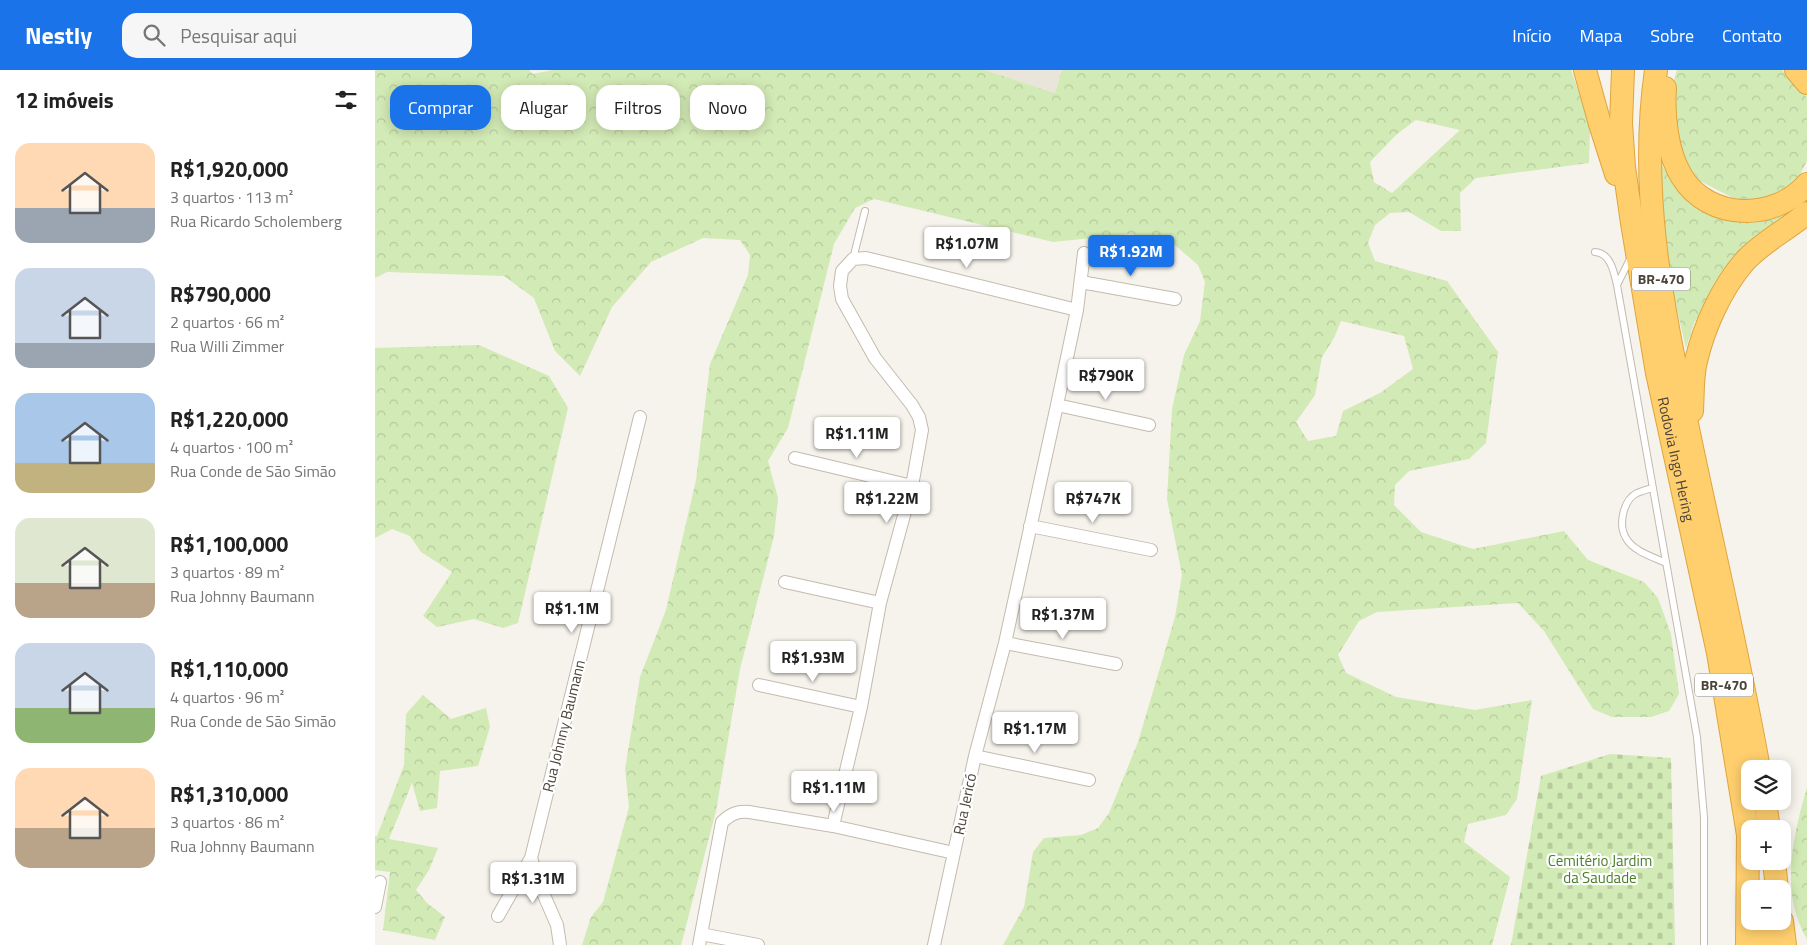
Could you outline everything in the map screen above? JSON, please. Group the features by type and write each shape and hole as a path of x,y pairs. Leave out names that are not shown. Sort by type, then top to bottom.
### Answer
{"highway":[{"path":"1585,70 1600,124 1632,223"},
{"name":"Rodovia Ingo Hering","path":"1623,70 1621,123 1624,167 1657,373 1753,820"},
{"name":"Rodovia Ingo Hering","path":"1656,70 1650,123 1650,192 1653,232 1671,343 1700,486 1747,697 1758,760"},
{"path":"1666,70 1665,97 1672,152 1682,177 1696,194 1720,207 1751,212 1765,210 1781,204 1796,195 1807,184"},
{"path":"1796,70 1807,83"},
{"path":"1700,486 1692,413 1695,362 1710,318 1728,285 1745,262 1765,244 1807,213"},
{"path":"1747,945 1753,870"},
{"path":"1762,930 1764,945"},
{"path":"1783,930 1785,945"}],"street":[{"name":"Rua Jericó","path":"934,945 975,756 1005,643 1031,526 1077,310 1084,253"},
{"path":"833,826 861,707 881,602 912,486 922,430 919,417 901,389 875,358 842,299 840,286 842,271 853,259 866,258 1077,310"},
{"path":"1081,282 1175,298"},
{"path":"1057,405 1149,425"},
{"name":"Rua Johnny Baumann","path":"498,916 531,858 640,417"},
{"path":"795,458 912,486"},
{"path":"1031,526 1151,550"},
{"path":"785,582 881,602"},
{"path":"1005,643 1116,664"},
{"path":"759,685 861,707"},
{"path":"975,756 1089,780"},
{"path":"758,945 700,939 722,822 731,814 749,812 833,826 954,853"},
{"path":"531,858 540,886 557,925 560,945"},
{"path":"375,907 380,882"}],"lane":[{"path":"853,259 865,211"},
{"path":"1617,285 1636,247"},
{"path":"1595,252 1601,252 1605,255 1613,268 1617,285 1697,737 1704,818 1704,945"},
{"path":"1653,488 1636,493 1627,502 1621,523 1626,539 1638,550 1666,563"}],"shaded area":[{"path":"985,70 1062,70 1055,93"}],"green space":[{"path":"375,70 529,70 533,74 552,70 985,70 1055,93 1062,70 1571,70 1590,124 1589,163 1476,178 1460,193 1461,231 1441,231 1409,212 1390,213 1375,225 1368,243 1375,261 1447,281 1498,352 1486,443 1469,459 1409,471 1395,485 1394,505 1421,532 1473,549 1564,531 1588,560 1644,582 1658,598 1671,634 1679,694 1669,711 1651,717 1612,717 1593,709 1544,631 1518,603 1377,612 1359,621 1338,655 1346,673 1396,697 1475,710 1532,700 1517,799 1506,815 1468,824 1464,842 1510,877 1492,945 1003,945 1024,907 1033,852 1044,838 1081,835 1098,828 1109,813 1138,742 1175,617 1182,575 1167,499 1172,409 1184,355 1200,321 1205,282 1198,265 1169,240 1130,234 1053,242 874,199 855,208 834,244 788,428 768,461 778,498 774,536 740,669 716,811 681,945 582,945 591,917 603,902 629,807 625,769 640,677 666,610 696,480 710,364 748,275 750,255 740,240 703,238 651,262 612,307 580,376 555,351 534,298 504,276 387,272 375,278","holes":["1416,120 1460,130 1392,193 1374,182 1370,162 1397,134","1341,321 1404,336 1413,369 1380,393 1343,411 1336,436 1308,441 1296,422 1315,395 1322,357 1334,338"]},
{"path":"1677,70 1782,70 1804,92 1807,98 1807,161 1795,184 1761,203 1733,198 1700,181 1682,159 1675,132 1672,86"},
{"path":"1661,163 1673,181 1687,195 1723,217 1807,193 1807,205 1733,264 1694,323 1686,348 1670,281 1663,209"},
{"path":"479,345 549,376 568,408 518,623 503,628 474,619 437,627 423,616 452,572 421,552 410,536 392,529 375,538 375,348"},
{"path":"423,695 451,719 486,708 490,727 478,766 440,771 437,808 420,811 412,783 389,839 438,848 429,870 416,890 427,903 445,917 435,940 383,930 390,872 375,870 375,836 377,836 404,765 406,714"},
{"name":"Cemitério Jardim da Saudade","path":"1610,754 1671,758 1675,945 1511,945 1541,776"},
{"path":"1807,787 1807,939 1798,921 1791,883 1793,844"}]}
